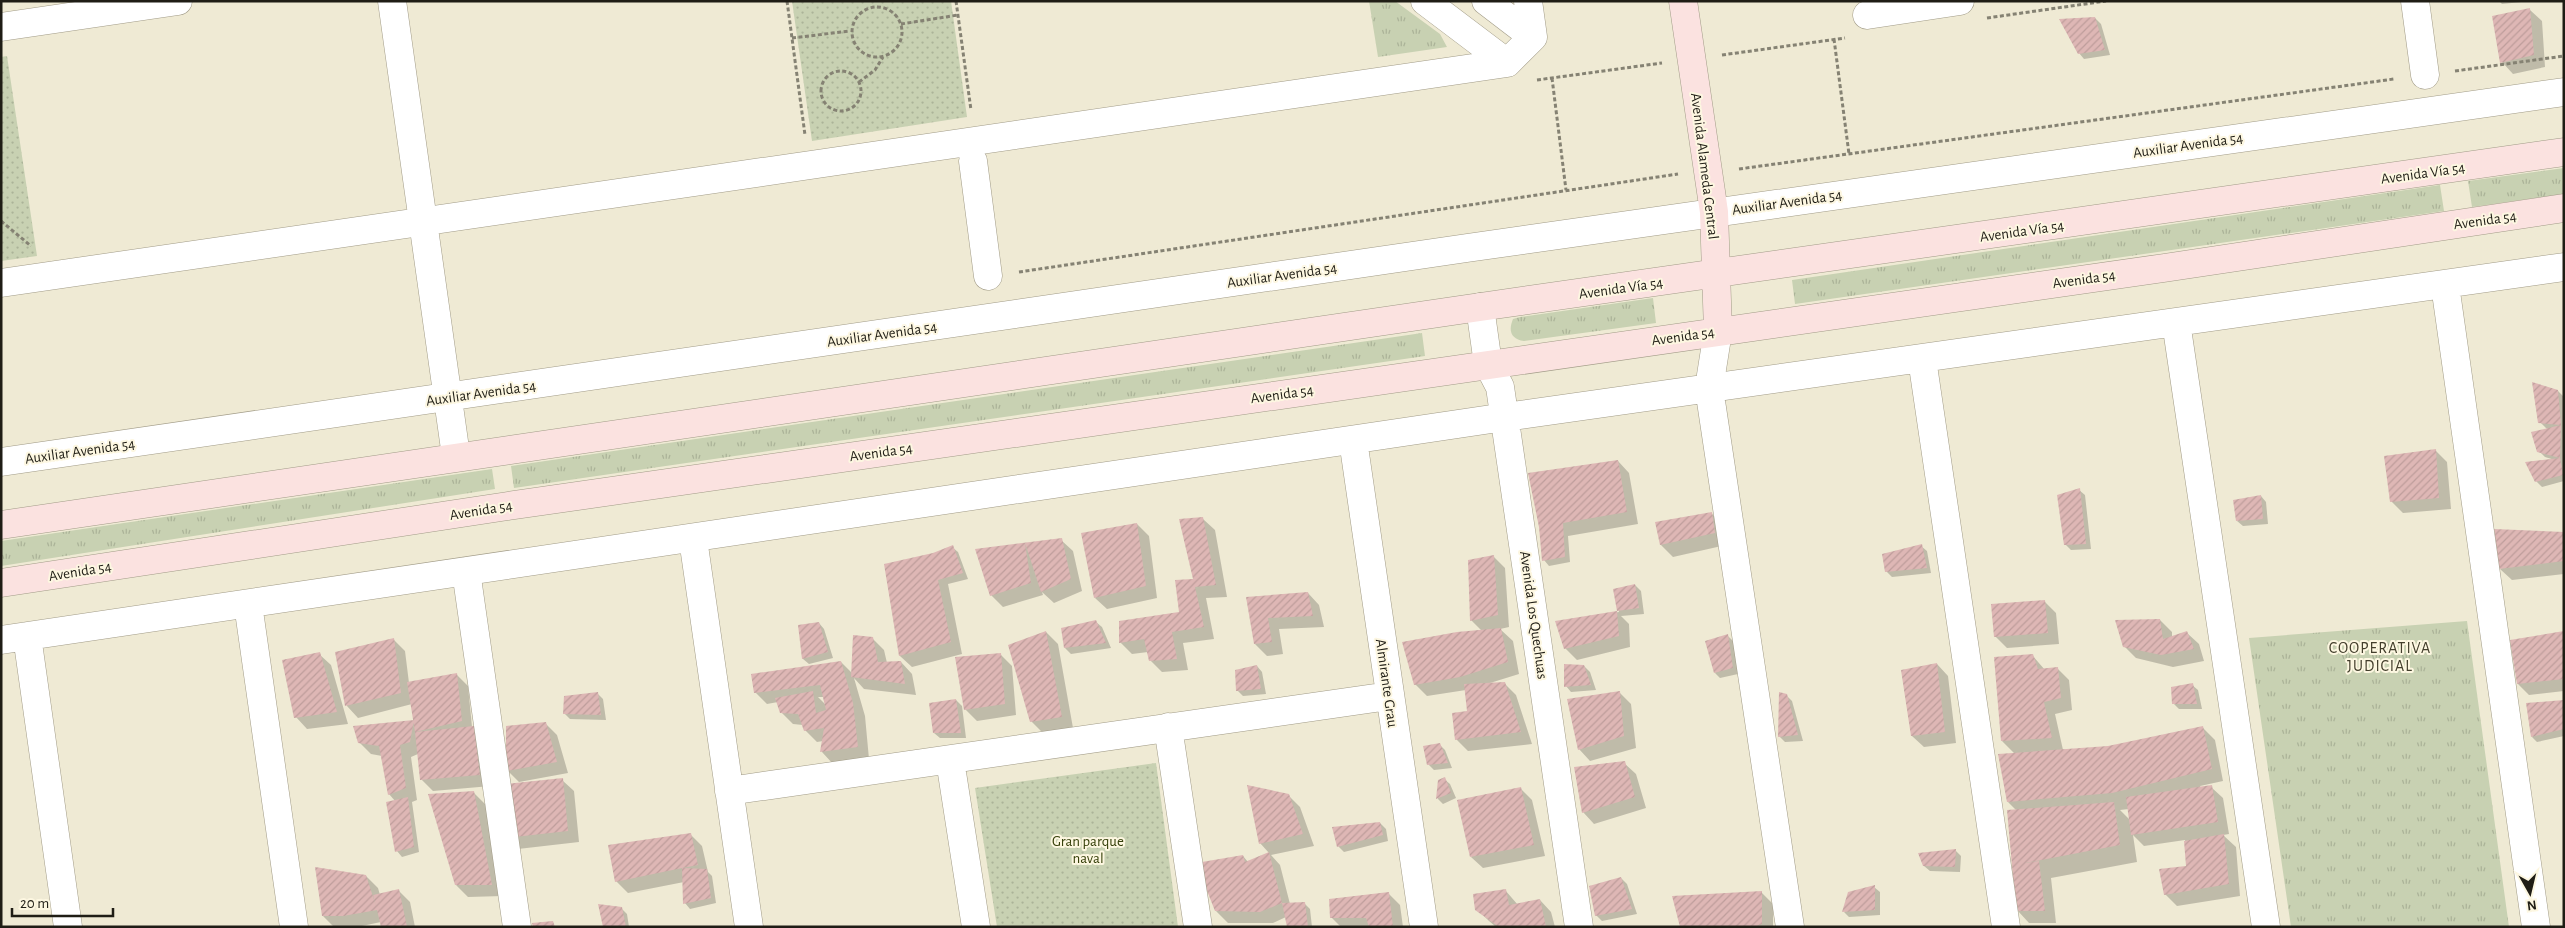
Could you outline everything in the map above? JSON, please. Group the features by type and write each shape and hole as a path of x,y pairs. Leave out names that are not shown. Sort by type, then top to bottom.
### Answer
{"main road":[{"name":"Avenida Alameda Central","path":"1683,1 1714,212 1718,331"},
{"name":"Avenida Vía 54","path":"1480,307 2564,152"},
{"name":"Avenida 54","path":"1,583 508,506 2164,268 2564,208"},
{"path":"1,525 456,456 1480,307"}],"street":[{"path":"1,27 178,1"},
{"path":"392,1 425,223 456,456"},
{"path":"1425,1 1507,63"},
{"path":"1486,1 1533,37"},
{"path":"1528,1 1533,37"},
{"path":"2415,1 2438,73"},
{"path":"1863,13 1970,10"},
{"path":"1,283 425,223 970,140 1507,63 1533,37"},
{"name":"Auxiliar Avenida 54","path":"1,462 1714,212 2564,92"},
{"path":"973,161 988,276"},
{"path":"68,927 14,638 1505,417 2564,267"},
{"path":"2444,285 2536,927"},
{"name":"Avenida Los Quechuas","path":"1480,307 1488,364 1500,386 1505,417 1579,927"},
{"path":"2176,322 2266,927"},
{"path":"1718,331 1708,388 1790,927"},
{"path":"1922,359 2006,927"},
{"name":"Almirante Grau","path":"1353,440 1424,927"},
{"path":"693,538 749,927"},
{"path":"466,571 517,927"},
{"path":"248,604 294,927"},
{"path":"729,791 1389,696"},
{"path":"1168,727 1198,927"},
{"path":"950,760 976,927"}],"path":[{"path":"787,1 806,136"},
{"path":"877,6 879,1"},
{"path":"956,1 971,112"},
{"path":"1970,10 2106,1"},
{"path":"859,82 875,70 884,56 897,47 902,32 901,24 891,11 877,6 866,8 859,14 850,31 855,45 860,51 868,55 884,56"},
{"path":"1532,80 1834,39 1863,13"},
{"path":"901,24 958,15"},
{"path":"792,38 850,31"},
{"path":"1834,39 1849,154"},
{"path":"1731,170 2564,56"},
{"path":"836,72 849,73 859,82 861,95 855,106 850,110 836,111 830,109 822,99 821,85 830,74 836,72"},
{"path":"1552,78 1566,190"},
{"path":"988,276 1686,173"},
{"path":"1,221 38,252"}],"green space":[{"path":"792,1 951,1 967,117 812,141"},
{"path":"1369,1 1395,1 1440,34 1447,47 1378,57"},
{"path":"7,56 37,256 1,261 1,57"},
{"path":"2564,168 2564,194 2472,207 2468,181"},
{"path":"2440,185 2444,211 1795,304 1792,280"},
{"path":"1653,298 1656,323 1524,341 1513,336 1511,331 1513,319 1520,317"},
{"path":"1422,333 1425,356 514,488 511,466"},
{"path":"492,469 495,489 1,566 1,541"},
{"path":"2467,621 2509,927 2291,927 2249,638"},
{"name":"Gran parque naval","path":"1156,763 1178,927 997,927 975,788"}],"building":[{"path":"2530,8 2534,55 2500,63 2492,16"},
{"path":"2095,17 2105,50 2078,54 2059,19"},
{"path":"2532,382 2558,390 2561,425 2538,423"},
{"path":"2561,425 2560,458 2537,452 2531,432"},
{"path":"2436,449 2439,498 2390,502 2384,456"},
{"path":"2560,458 2563,475 2535,482 2525,462"},
{"path":"1618,460 1627,512 1563,523 1565,557 1542,561 1539,527 1528,473"},
{"path":"2080,488 2086,544 2064,545 2057,495"},
{"path":"2261,495 2263,519 2236,521 2233,500"},
{"path":"1712,512 1715,533 1660,545 1655,522"},
{"path":"1203,517 1216,585 1195,587 1204,627 1172,632 1177,659 1149,661 1144,639 1119,643 1119,621 1179,612 1175,580 1193,579 1179,519"},
{"path":"1137,523 1146,586 1094,598 1081,533"},
{"path":"2494,529 2564,532 2564,561 2499,569"},
{"path":"1062,538 1071,579 1041,592 1025,543 1031,583 990,596 975,549"},
{"path":"1922,544 1927,568 1885,572 1882,554"},
{"path":"953,545 963,573 938,580 951,642 899,656 884,564 933,553"},
{"path":"1494,555 1498,615 1470,621 1468,560"},
{"path":"1635,584 1639,608 1617,611 1613,589"},
{"path":"1308,592 1313,616 1268,618 1272,642 1254,644 1246,597"},
{"path":"2045,600 2048,633 1994,637 1991,604"},
{"path":"1617,611 1619,636 1564,649 1555,621"},
{"path":"2160,619 2163,639 2187,631 2194,649 2161,655 2123,647 2115,620"},
{"path":"1096,620 1106,643 1064,648 1061,628"},
{"path":"819,622 828,652 802,659 798,625"},
{"path":"1501,628 1508,662 1460,677 1414,685 1402,642 1457,632"},
{"path":"1046,631 1062,717 1030,722 1008,645"},
{"path":"2564,631 2564,679 2517,684 2510,640"},
{"path":"1728,634 1733,668 1714,673 1705,641"},
{"path":"853,635 873,637 878,662 901,661 905,684 851,677"},
{"path":"394,638 401,693 345,706 335,652"},
{"path":"320,652 337,712 294,718 282,660"},
{"path":"1001,653 1005,704 964,710 955,657"},
{"path":"2033,654 2038,669 2058,667 2061,698 2044,702 2052,738 2001,741 1994,657"},
{"path":"841,661 853,703 858,747 820,752 824,728 804,731 798,714 780,713 775,698 813,691 816,713 826,710 820,685 754,693 751,674"},
{"path":"1937,663 1945,732 1911,736 1901,670"},
{"path":"1564,664 1584,665 1591,685 1564,687"},
{"path":"1257,665 1261,689 1236,691 1235,670"},
{"path":"457,673 462,721 415,732 407,682"},
{"path":"1505,682 1521,732 1455,740 1452,713 1467,711 1464,684"},
{"path":"2193,683 2197,704 2172,704 2171,687"},
{"path":"1620,691 1624,736 1578,750 1567,699"},
{"path":"598,692 601,715 563,714 564,696"},
{"path":"1779,692 1787,694 1798,735 1778,737"},
{"path":"956,699 961,733 933,733 929,703"},
{"path":"2564,700 2564,729 2531,737 2526,703"},
{"path":"414,720 410,742 400,745 406,788 388,795 379,746 358,743 353,726"},
{"path":"546,722 557,762 506,771 506,726"},
{"path":"474,726 480,775 420,780 415,732"},
{"path":"2203,726 2212,769 2112,793 2007,802 1998,754 2108,746"},
{"path":"1440,743 1448,763 1427,765 1423,746"},
{"path":"1625,761 1635,797 1582,813 1574,767"},
{"path":"1445,777 1451,793 1436,799 1438,780"},
{"path":"563,778 568,831 505,838 506,784"},
{"path":"1247,785 1289,794 1303,834 1259,844"},
{"path":"2212,785 2218,822 2131,835 2126,797"},
{"path":"1521,787 1534,845 1470,857 1457,800"},
{"path":"474,791 492,885 455,885 428,794"},
{"path":"408,797 414,847 395,852 386,802"},
{"path":"2114,802 2120,845 2025,863 2039,861 2045,911 2016,911 2007,810"},
{"path":"1380,822 1383,835 1337,847 1332,827"},
{"path":"691,833 698,865 615,882 608,845"},
{"path":"2224,834 2229,884 2164,895 2159,869 2186,866 2184,841"},
{"path":"1956,849 1955,867 1923,866 1918,853"},
{"path":"1269,852 1282,903 1260,912 1215,911 1196,863 1243,855 1245,862"},
{"path":"315,867 366,875 376,906 373,895 399,889 407,927 381,927 377,910 343,916 322,916"},
{"path":"682,868 707,869 711,898 683,904"},
{"path":"1621,877 1632,909 1595,916 1589,886"},
{"path":"1875,885 1875,910 1842,912 1848,892"},
{"path":"1506,889 1509,905 1540,899 1546,927 1499,927 1475,910 1473,894"},
{"path":"1762,891 1762,924 1754,927 1680,927 1672,896"},
{"path":"1389,892 1393,927 1369,927 1366,918 1330,918 1329,899"},
{"path":"1305,902 1308,927 1287,927 1282,903"},
{"path":"598,904 622,907 626,927 603,927"},
{"path":"553,921 555,927 533,927 532,923"}],"district":[{"name":"COOPERATIVA JUDICIAL","path":"2380,656"}]}
